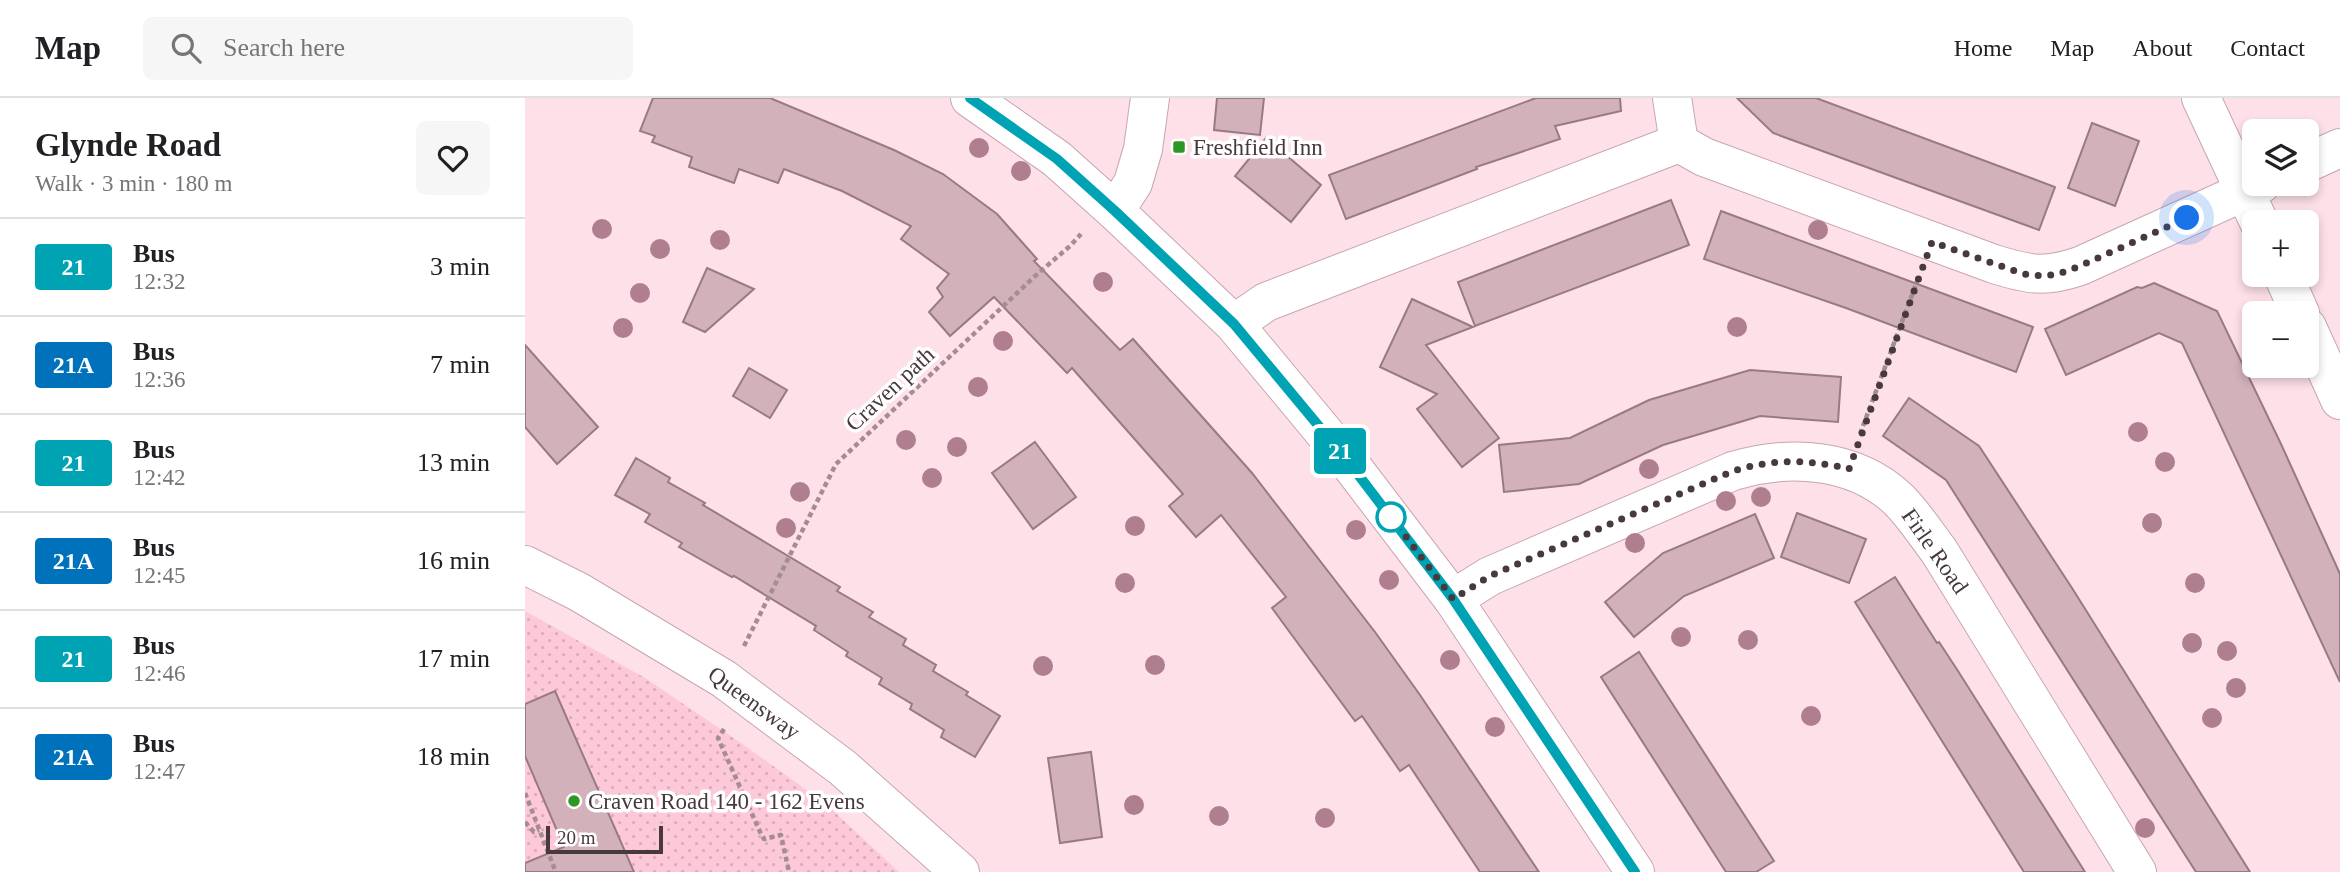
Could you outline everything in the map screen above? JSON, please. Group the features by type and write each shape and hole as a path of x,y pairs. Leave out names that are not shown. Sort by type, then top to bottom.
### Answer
{"street":[{"path":"970,98 1057,159 1234,324 1347,460 1453,599 1635,872"},
{"path":"1111,207 1133,183 1143,149 1150,98"},
{"path":"1672,98 1679,143"},
{"path":"1679,143 1704,157 1932,242 2024,274 2042,276 2058,274 2255,199 2201,98"},
{"path":"1234,324 1266,302 1679,143"},
{"path":"2319,158 2340,148"},
{"path":"2319,354 2340,400"},
{"name":"Firle Road","path":"1453,599 1490,576 1733,471 1753,465 1802,461 1849,469 1885,488 1901,502 1939,551 2137,872"},
{"name":"Queensway","path":"525,565 579,592 724,678 843,768 959,872"}],"path":[{"name":"Craven path","path":"750,637 836,464 1111,207"},
{"path":"1849,469 1932,242"},
{"path":"727,726 718,738 764,839 781,835 789,872"},
{"path":"525,793 555,870"},
{"path":"525,822 534,832 539,830"}],"shaded area":[{"path":"525,611 645,678 741,743 826,804 899,872 525,872"}],"building":[{"path":"653,98 770,98 894,150 943,174 997,214 1037,259 1034,261 1120,350 1133,339 1252,473 1375,632 1539,872 1480,872 1409,765 1400,771 1362,716 1355,721 1272,608 1286,597 1221,515 1196,537 1169,506 1183,494 1072,368 1067,373 994,297 950,336 929,312 943,297 937,288 949,274 901,239 911,226 842,191 784,169 778,183 739,169 734,183 689,167 692,157 652,142 655,136 640,131"},
{"path":"1217,98 1264,98 1260,135 1214,130"},
{"path":"1536,98 1620,98 1621,111 1555,126 1560,139 1476,167 1477,169 1346,219 1329,175"},
{"path":"1737,98 1816,98 2055,187 2039,230 1773,133"},
{"path":"2092,123 2139,141 2115,206 2068,188"},
{"path":"1266,138 1321,185 1291,222 1235,176"},
{"path":"1671,200 1689,245 1475,326 1458,282"},
{"path":"1721,211 2033,327 2016,372 1846,308 1704,259"},
{"path":"707,268 754,289 705,332 683,322"},
{"path":"2154,283 2217,311 2242,363 2242,378 2249,378 2340,574 2340,682 2182,343 2159,333 2066,375 2045,329 2137,287 2142,288"},
{"path":"1412,299 1473,327 1426,345 1499,438 1462,467 1417,409 1437,394 1380,367"},
{"path":"525,345 598,427 557,464 525,427"},
{"path":"749,368 787,390 770,418 733,396"},
{"path":"1750,370 1841,377 1838,422 1760,416 1663,445 1579,484 1504,492 1499,445 1570,438 1649,400"},
{"path":"1909,398 1979,446 2072,588 2250,872 2196,872 1946,480 1883,436"},
{"path":"1035,442 1076,497 1033,529 992,473"},
{"path":"636,458 670,478 668,482 705,503 703,505 840,587 837,591 873,612 869,617 906,639 903,645 936,665 933,671 1000,716 975,757 941,737 944,730 910,709 912,704 879,684 882,678 846,656 848,652 814,630 816,626 734,576 679,547 682,543 645,522 650,514 615,495"},
{"path":"1797,513 1866,539 1849,583 1781,557"},
{"path":"1755,514 1774,558 1684,596 1634,637 1605,602 1663,553"},
{"path":"1895,577 2085,872 2024,872 1855,602"},
{"path":"1639,652 1774,861 1756,872 1726,872 1601,677"},
{"name":"Craven Road 140 - 162 Evens","path":"555,691 634,872 525,872 525,863 564,847 525,756 525,704"},
{"path":"1091,752 1102,837 1060,843 1048,758"}],"bus line":[{"name":"21","path":"970,98 1057,159 1234,324 1347,460 1453,599 1635,872"}],"place":[{"name":"Freshfield Inn","path":"1179,147"},
{"name":"Craven Road 140 - 162 Evens","path":"574,801"}],"route":[{"path":"1391,517 1453,599 1490,576 1733,471 1753,465 1802,461 1849,469 1932,242 2024,274 2042,276 2058,274 2080,266 2187,218"}]}
